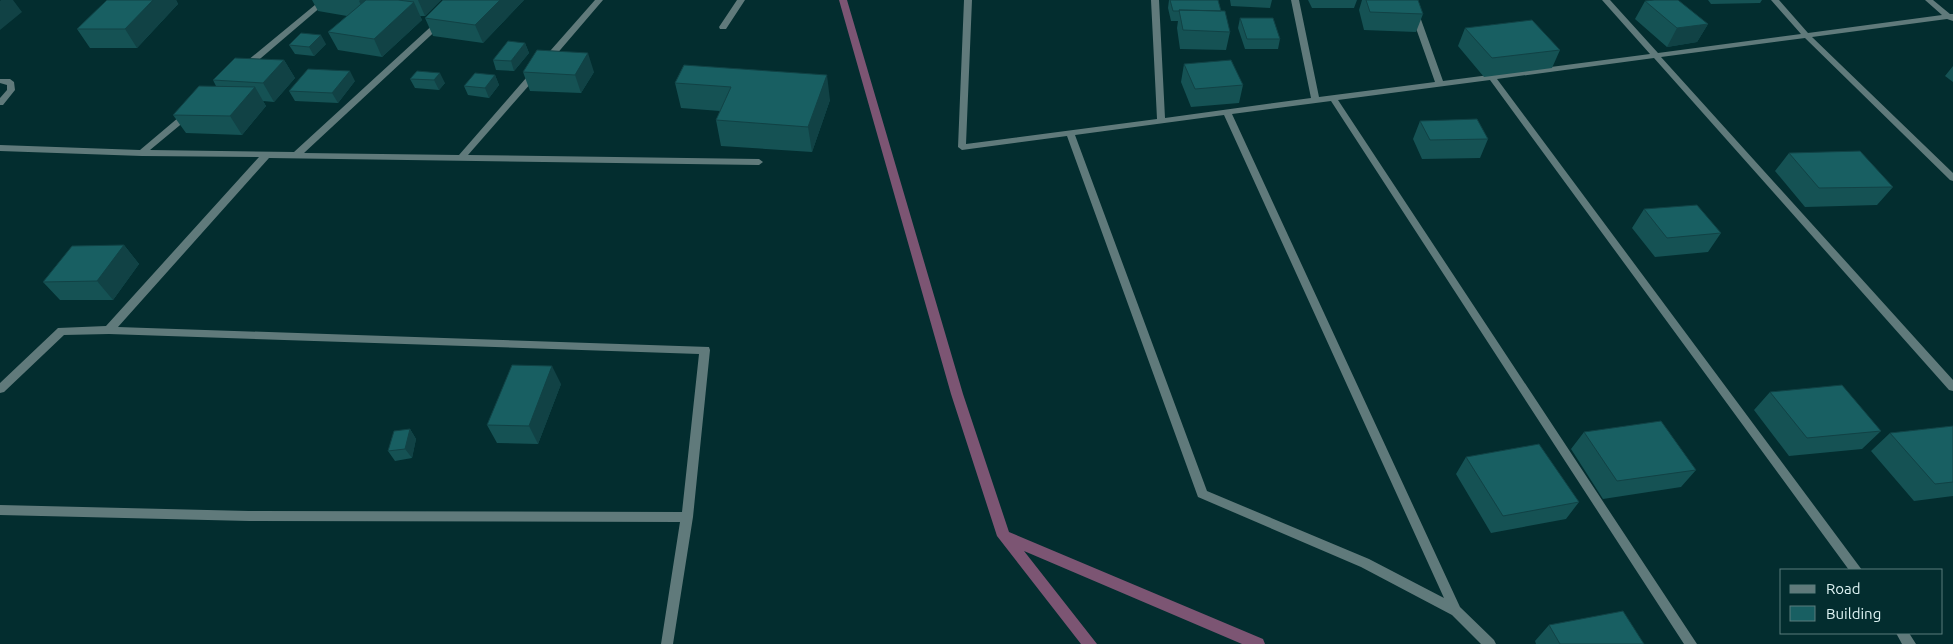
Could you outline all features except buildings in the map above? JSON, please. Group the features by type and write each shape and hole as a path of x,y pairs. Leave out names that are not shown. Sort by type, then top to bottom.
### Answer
{"street":[{"path":"241,70 325,0"},
{"path":"462,158 599,0"},
{"path":"724,27 741,0"},
{"path":"968,0 962,147 1806,35 1951,18"},
{"path":"1155,0 1161,121"},
{"path":"1294,0 1315,100"},
{"path":"1410,0 1440,84"},
{"path":"1606,0 1953,387"},
{"path":"1775,0 1806,35 1953,178"},
{"path":"1929,0 1951,18"},
{"path":"296,154 450,13"},
{"path":"1492,77 1855,569"},
{"path":"0,81 7,81 11,84 11,90 0,103"},
{"path":"1333,98 1691,644"},
{"path":"142,153 195,108"},
{"path":"1226,112 1456,611"},
{"path":"1070,133 1202,494 1365,563 1456,611 1490,644"},
{"path":"0,148 142,153 760,162"},
{"path":"109,330 267,154"},
{"path":"0,389 62,331 109,330 705,350 687,517 667,644"},
{"path":"0,510 259,516 687,517"}],"waterway":[{"path":"843,0 957,394 1004,536 1090,644"},
{"path":"1006,537 1258,644"}]}
